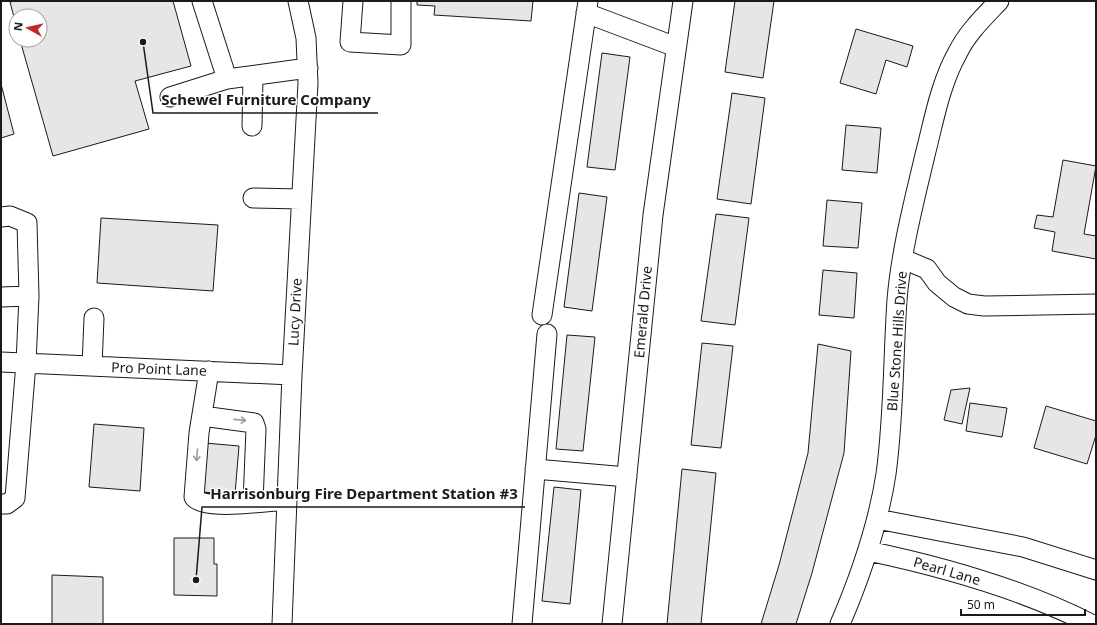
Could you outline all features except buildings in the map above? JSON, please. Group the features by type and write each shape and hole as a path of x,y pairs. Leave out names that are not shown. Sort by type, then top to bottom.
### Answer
{"street":[{"path":"202,1 226,79"},
{"name":"Lucy Drive","path":"282,624 292,375 308,68 306,38 298,1"},
{"path":"353,1 350,42 401,45 401,1"},
{"name":"Emerald Drive","path":"612,624 653,215 683,1"},
{"name":"Blue Stone Hills Drive","path":"840,624 868,551 877,520 886,473 892,419 897,300 903,259 935,115 946,78 954,58 966,38 999,1"},
{"path":"542,315 587,7 676,47"},
{"path":"170,97 226,79 308,68"},
{"path":"252,126 253,76"},
{"path":"253,198 301,200"},
{"path":"1,218 10,216 27,223 29,296 26,363 14,498 7,504 1,504"},
{"path":"903,259 927,270 942,288 954,297 968,304 977,306 1000,306 1096,304"},
{"path":"1,297 29,296"},
{"path":"92,366 94,318"},
{"path":"522,624 547,334"},
{"name":"Pro Point Lane","path":"1,362 292,375"},
{"path":"209,371 202,416 194,497 196,501 203,504 219,505 287,500"},
{"path":"202,416 254,423 256,429 253,502"},
{"path":"535,469 627,477"},
{"path":"877,520 1023,547 1096,570"},
{"name":"Pearl Lane","path":"868,551 909,560 995,585 1054,607 1091,624"}],"place":[{"name":"Schewel Furniture Company","path":"143,42"},
{"name":"Harrisonburg Fire Department Station #3","path":"196,580"}]}
